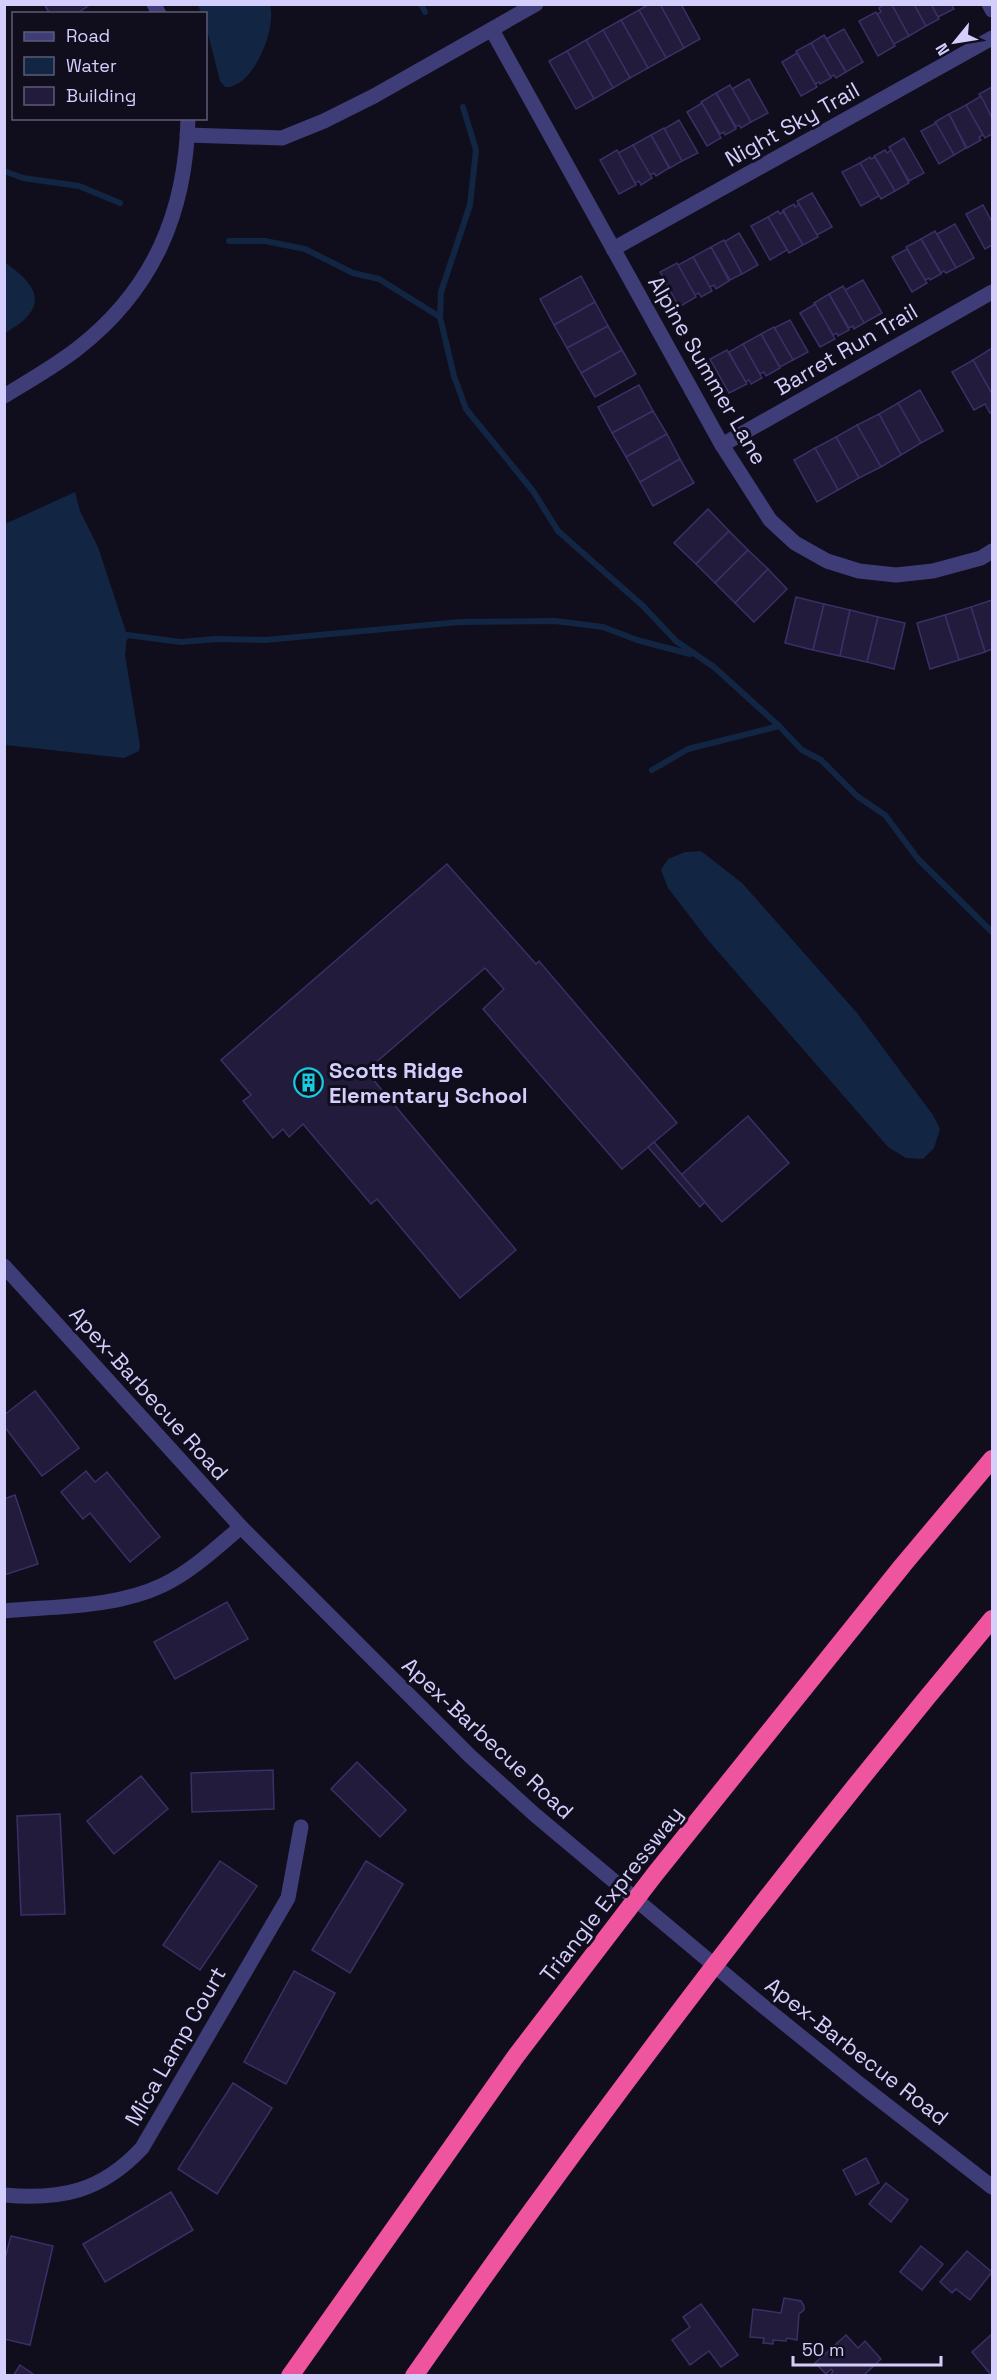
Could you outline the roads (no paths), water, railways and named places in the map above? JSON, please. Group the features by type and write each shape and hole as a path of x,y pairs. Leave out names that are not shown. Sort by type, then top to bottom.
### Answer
{"highway":[{"name":"Triangle Expressway","path":"290,2376 516,2056 647,1884 903,1565 993,1459"},
{"path":"414,2376 482,2278 656,2040 897,1733 993,1618"}],"street":[{"path":"187,135 282,138 364,101 536,4"},
{"path":"989,4 993,10"},
{"name":"Alpine Summer Lane","path":"492,30 722,445 770,520 795,543 827,561 859,571 896,575 933,571 981,558 993,551"},
{"name":"Night Sky Trail","path":"613,249 993,38"},
{"path":"4,396 76,349 120,309 140,285 172,220 183,183 188,120"},
{"name":"Barret Run Trail","path":"722,445 993,292"},
{"name":"Apex-Barbecue Road","path":"4,1266 241,1527 470,1756 586,1859 758,2002 993,2187"},
{"path":"4,1611 105,1603 137,1596 189,1570 241,1527"},
{"name":"Mica Lamp Court","path":"4,2195 41,2198 82,2189 118,2170 142,2148 288,1898 301,1827"}],"water":[{"path":"198,5 270,5 270,28 261,55 245,78 235,85 225,87 220,81 207,30 207,12 201,12"},
{"path":"4,262 26,280 34,294 35,302 25,319 5,333"},
{"path":"75,492 80,511 98,547 127,635 125,655 140,745 139,751 124,758 5,745 5,524"},
{"path":"701,851 742,883 857,1013 933,1115 940,1129 934,1148 923,1159 906,1158 888,1147 708,940 668,888 661,870 668,859 685,852"}],"waterway":[{"path":"421,4 425,12"},
{"path":"463,107 476,150 470,205 441,292 440,317 454,376 466,409 533,491 558,531 643,606 676,641 714,667 802,750 821,760 857,796 885,815 918,859 992,932"},
{"path":"4,171 23,178 79,186 120,203"},
{"path":"229,241 265,241 305,249 353,273 379,279 440,317"},
{"path":"122,641 127,635 181,642 216,639 265,640 460,622 555,621 603,627 637,640 690,654"},
{"path":"652,770 688,749 779,726"}],"place":[{"name":"Scotts Ridge Elementary School","path":"308,1083"}]}
